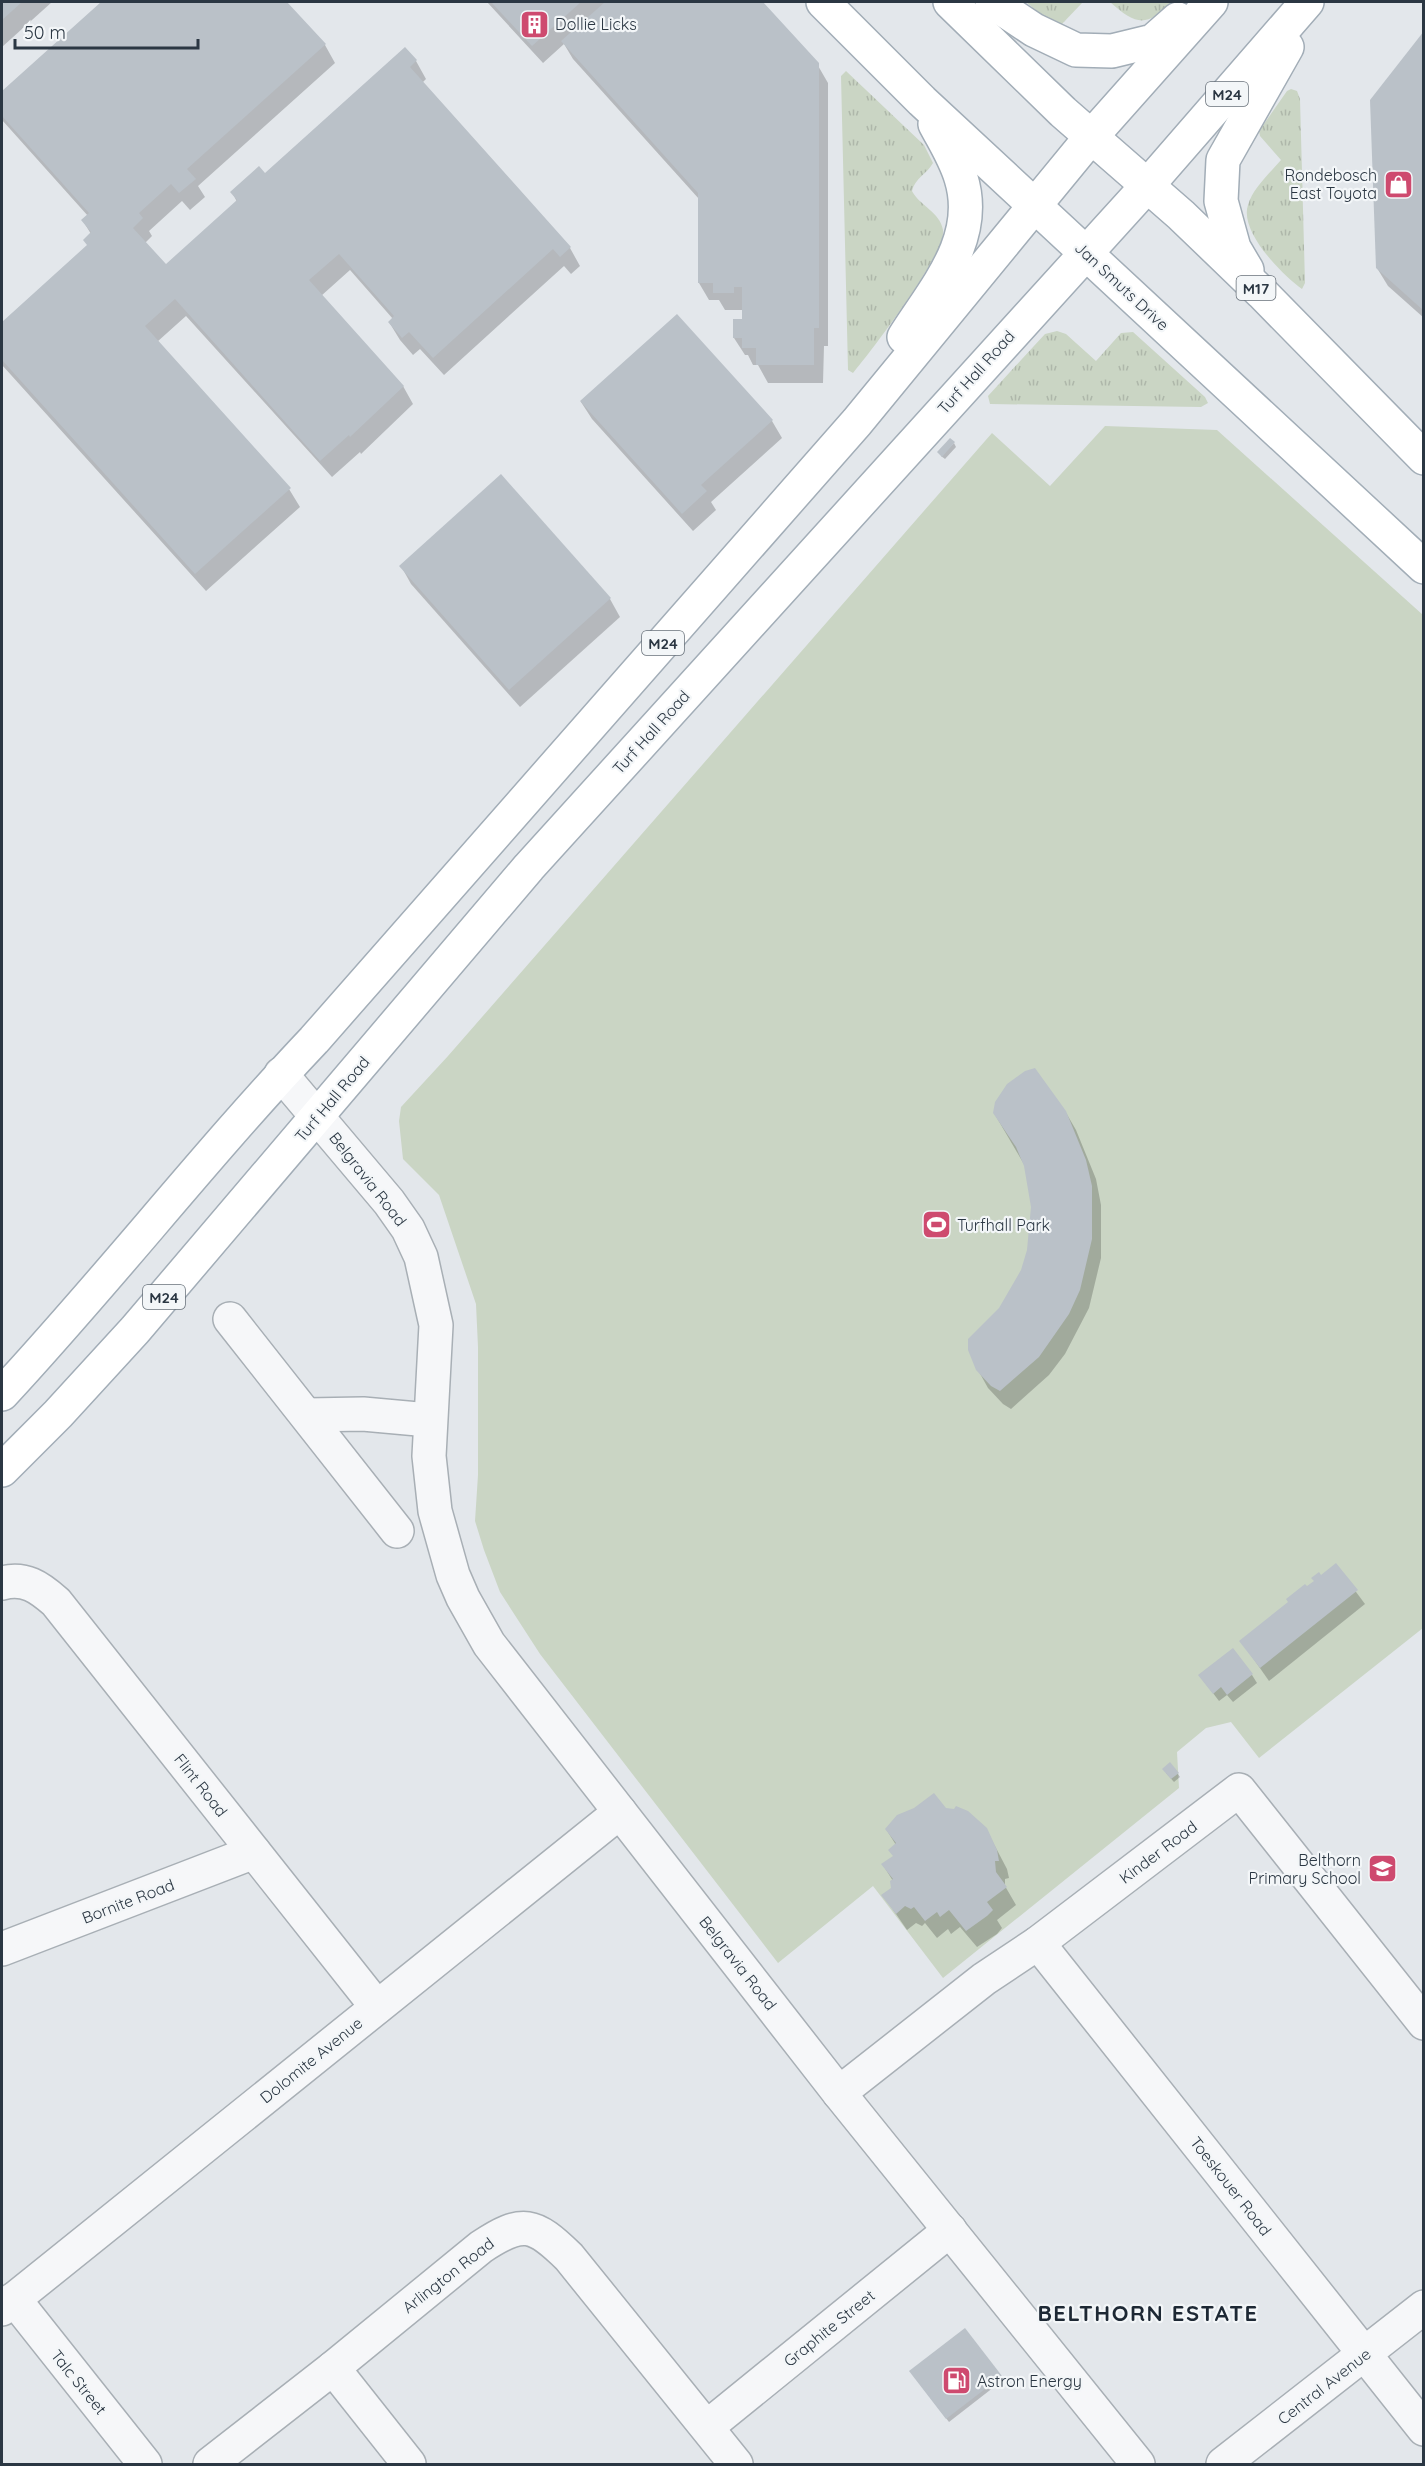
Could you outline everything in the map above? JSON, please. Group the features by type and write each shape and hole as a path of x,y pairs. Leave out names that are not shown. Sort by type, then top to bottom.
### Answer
{"main road":[{"name":"Jan Smuts Drive","path":"823,2 922,101 1424,567"},
{"name":"M17","path":"950,2 1091,137 1181,215 1262,293 1424,458"},
{"path":"992,2 1034,30 1076,50 1112,51 1154,40 1199,2"},
{"name":"M24","path":"2,1394 105,1280 281,1074 857,422 1091,137 1211,2"},
{"name":"Turf Hall Road","path":"2,1470 58,1414 127,1338 318,1117 529,867 1147,186 1307,2"},
{"path":"1262,293 1234,248 1221,201 1223,160 1314,2"},
{"path":"857,422 886,364 952,262 964,229 965,198 961,176 922,101"}],"street":[{"name":"Belgravia Road","path":"281,1074 389,1202 408,1229 421,1257 436,1325 435,1366 429,1420 429,1456 435,1510 453,1575 489,1644 839,2093 1137,2464"},
{"path":"230,1319 397,1531"},
{"path":"307,1415 363,1414 429,1420"},
{"name":"Flint Road","path":"8,1582 28,1582 39,1587 56,1602 377,2007"},
{"name":"Kinder Road","path":"839,2093 984,1979 1038,1942 1239,1790 1424,2023"},
{"name":"Dolomite Avenue","path":"8,2304 620,1812"},
{"name":"Bornite Road","path":"2,1949 254,1852"},
{"name":"Toeskouer Road","path":"1038,1942 1424,2429"},
{"name":"Arlington Road","path":"210,2464 333,2368 481,2247 501,2233 523,2228 537,2230 549,2237 569,2257 736,2464"},
{"name":"Graphite Street","path":"707,2427 950,2230"},
{"name":"Talc Street","path":"8,2304 145,2464"},
{"name":"Central Avenue","path":"1223,2464 1424,2307"},
{"path":"333,2368 409,2464"}],"green space":[{"path":"1026,2 1083,2 1061,25 1042,15"},
{"path":"1110,2 1173,2 1156,16 1142,20 1127,16"},
{"path":"846,71 924,145 933,163 912,191 938,218 943,230 941,242 921,280 853,373 848,370 841,76"},
{"path":"1291,89 1297,91 1300,99 1305,283 1302,289 1284,274 1264,252 1250,227 1247,216 1248,205 1254,193 1281,160 1260,136 1259,131 1287,91"},
{"path":"1057,331 1066,334 1096,361 1121,333 1133,332 1205,397 1208,403 1201,407 990,404 988,396 1045,334"},
{"name":"Turfhall Park","path":"1105,426 1217,430 1423,615 1423,1628 1259,1758 1231,1722 1206,1728 1177,1752 1179,1788 943,1978 873,1886 778,1963 540,1654 500,1592 475,1521 478,1475 476,1304 439,1195 403,1159 399,1121 401,1107 992,433 1050,486"}],"building":[{"path":"2,2 22,2 2,20"},
{"path":"101,2 287,2 326,44 187,169 196,179 179,193 171,184 139,213 143,218 133,228 166,264 237,200 230,192 259,166 265,173 405,47 417,60 410,67 571,247 560,257 553,249 433,358 409,332 402,338 388,322 394,316 339,254 309,280 404,386 350,437 349,435 320,461 175,299 145,326 291,488 195,574 2,360 2,322 87,245 83,240 91,232 81,220 89,213 2,116 2,91"},
{"name":"Dollie Licks","path":"491,2 581,2 532,46"},
{"path":"605,2 763,2 819,63 819,328 814,328 814,365 756,365 756,348 742,348 742,338 733,338 733,319 742,319 742,287 734,287 734,293 713,293 713,283 698,283 698,193 561,41"},
{"name":"Rondebosch East Toyota","path":"1424,31 1424,311 1376,268 1370,100"},
{"path":"677,314 773,420 701,485 707,491 682,514 580,401"},
{"path":"950,438 955,442 942,457 937,452"},
{"path":"501,474 611,598 509,690 399,566"},
{"path":"1035,1068 1066,1111 1086,1160 1092,1186 1092,1239 1080,1290 1069,1314 1039,1357 1000,1391 991,1386 976,1370 968,1350 968,1339 999,1308 1021,1270 1027,1250 1031,1207 1024,1166 1016,1147 993,1113 995,1102 1007,1084 1025,1071"},
{"path":"1336,1563 1358,1590 1260,1668 1239,1641 1288,1602 1286,1599 1305,1584 1307,1586 1314,1581 1311,1578 1319,1572 1321,1575"},
{"path":"1233,1648 1253,1674 1227,1695 1221,1687 1213,1694 1198,1675"},
{"path":"1170,1762 1179,1773 1171,1779 1162,1769"},
{"path":"934,1793 946,1808 954,1809 956,1806 968,1811 987,1828 997,1850 999,1861 995,1861 996,1872 1007,1887 987,1902 993,1910 966,1931 949,1910 940,1917 937,1912 925,1921 914,1907 911,1909 905,1906 896,1914 881,1895 891,1888 890,1881 893,1879 881,1864 893,1856 888,1850 896,1843 885,1829 897,1815 914,1808"},
{"path":"965,2328 1002,2376 946,2419 909,2371"}],"place":[{"name":"Dollie Licks","path":"534,24"},
{"name":"Rondebosch East Toyota","path":"1398,184"},
{"name":"Turfhall Park","path":"936,1225"},
{"name":"Belthorn Primary School","path":"1382,1869"},
{"name":"Astron Energy","path":"956,2381"}],"district":[{"name":"BELTHORN ESTATE","path":"1148,2313"}]}
